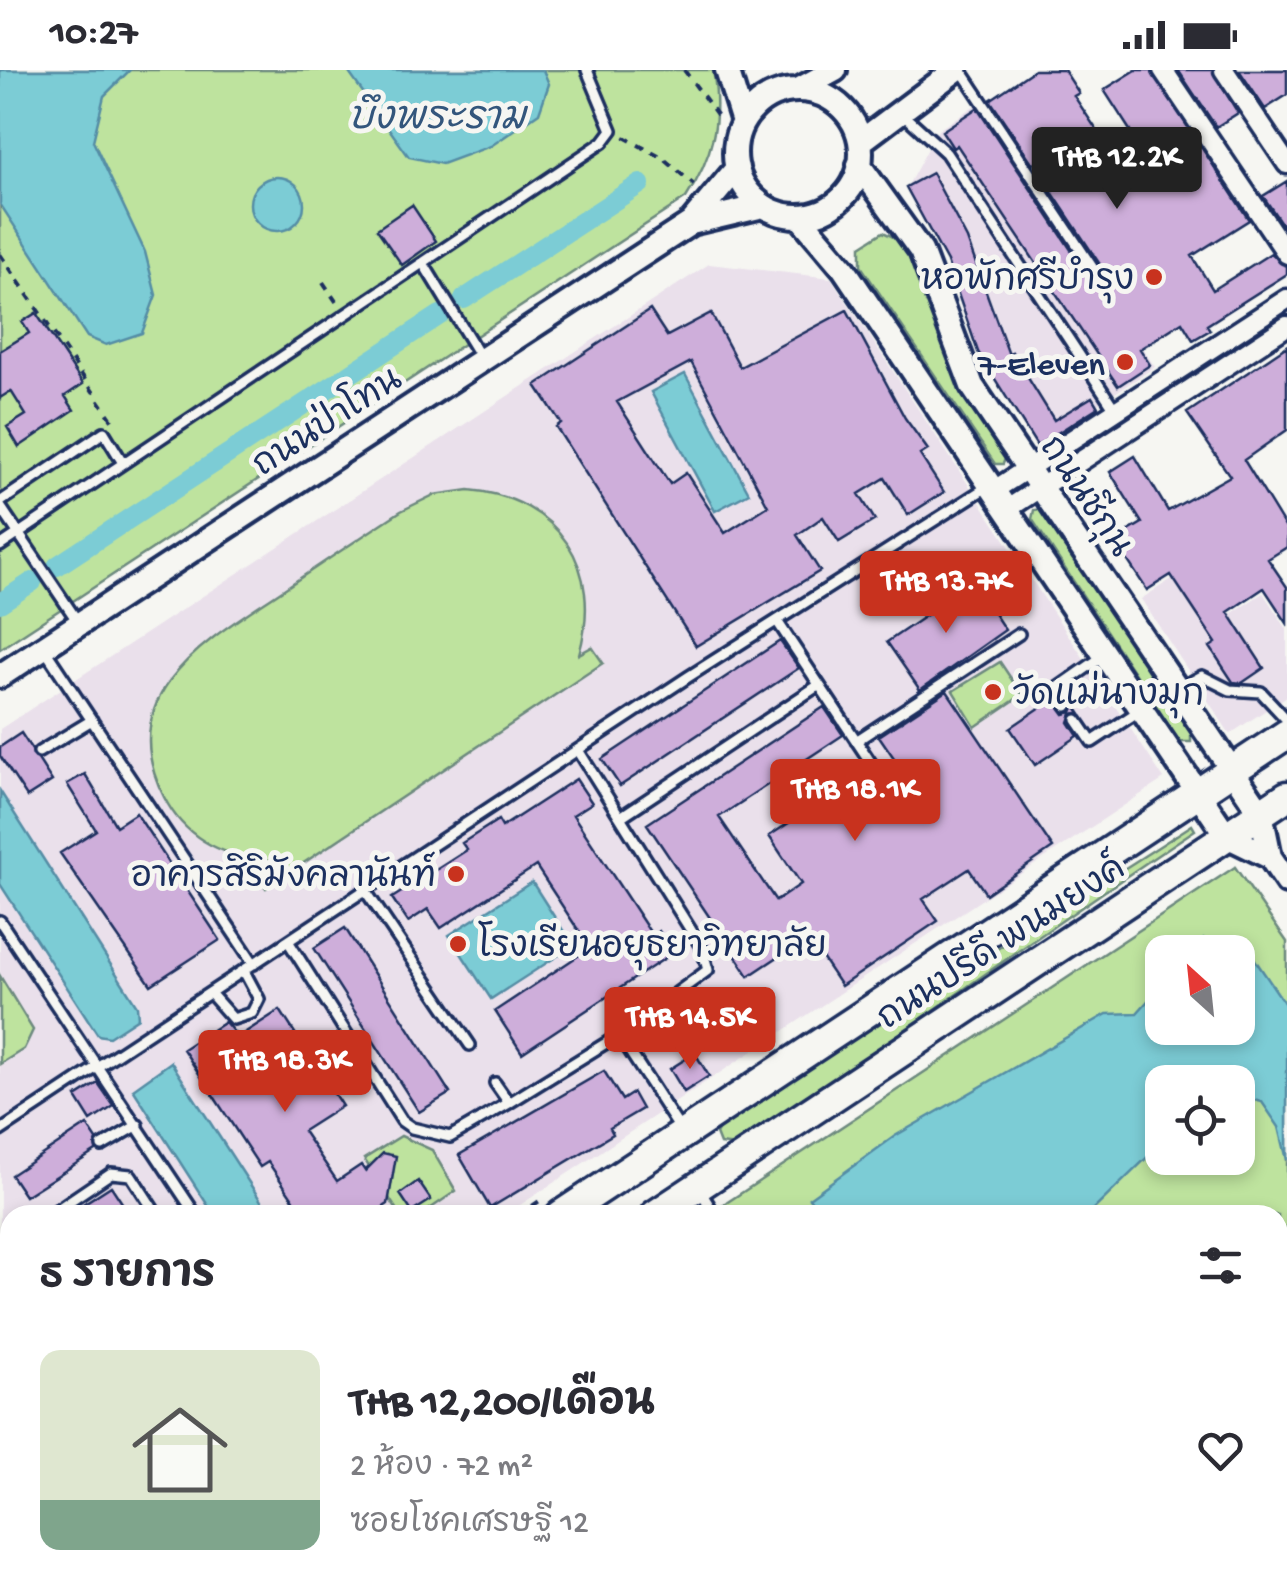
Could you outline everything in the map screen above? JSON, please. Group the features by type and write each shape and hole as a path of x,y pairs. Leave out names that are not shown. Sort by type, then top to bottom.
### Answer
{"main road":[{"path":"728,70 740,131 736,168 744,186 763,206 799,216 833,205 850,188 860,166 860,142 852,121 838,104 819,94 792,90 773,70"},
{"path":"740,131 762,102 835,70"},
{"path":"860,142 958,70"},
{"name":"ถนนชีกุน","path":"860,166 921,251 972,386 1261,814 1270,856 1287,882"},
{"name":"ถนนป่าโทน","path":"0,676 691,223 736,168"},
{"name":"ถนนป่าโทน","path":"691,223 763,206"},
{"path":"799,216 844,270 1227,836 1270,856"},
{"name":"ถนนปรีดี พนมยงค์","path":"580,1205 1287,734"},
{"name":"ถนนปรีดี พนมยงค์","path":"670,1205 1287,796"},
{"path":"692,1129 712,1158 728,1167"}],"street":[{"path":"1163,70 1287,254"},
{"path":"1224,70 1287,164"},
{"path":"1034,477 1116,411 1287,299"},
{"path":"996,495 1034,477 1287,326"}],"lane":[{"path":"0,546 603,142 612,130 587,70"},
{"path":"958,70 1094,270"},
{"path":"899,110 946,153 1116,411"},
{"path":"423,262 483,361"},
{"path":"79,624 0,504 104,432 124,462"},
{"path":"0,1131 777,621 996,495"},
{"path":"777,621 875,769"},
{"path":"856,741 1020,634"},
{"path":"44,648 254,964"},
{"path":"1067,706 1056,688 1105,656"},
{"path":"1177,690 1202,676 1230,690 1261,692 1287,720"},
{"path":"622,816 819,684"},
{"path":"1077,720 1092,742 1141,710"},
{"path":"39,752 92,720"},
{"path":"288,941 402,1120 412,1128 450,1137 619,1035 708,970 702,948 578,750"},
{"path":"366,890 470,1045"},
{"path":"0,922 190,1205"},
{"path":"210,993 233,1018 252,1013 259,999 244,971"},
{"path":"619,1035 692,1129"},
{"path":"495,1083 508,1103"},
{"path":"102,1146 138,1125"},
{"path":"64,1205 111,1174 131,1175 151,1205"},
{"path":"698,1186 710,1205"}],"path":[{"path":"684,70 740,131"},
{"path":"612,130 664,159 711,200"},
{"path":"0,254 114,424"},
{"path":"323,282 345,315"}],"shaded area":[{"path":"978,103 1155,367 1035,445 983,360 943,254 906,189 938,130"},
{"name":"โรงเรียนอยุธยาวิทยาลัย","path":"709,264 831,278 1164,779 520,1205 0,1205 0,729"},
{"path":"1192,566 1226,617 1263,593 1287,629 1287,696 1230,734 1141,599"}],"green space":[{"path":"0,70 713,70 716,121 703,168 686,198 0,649"},
{"path":"883,232 900,240 912,257 955,377 1006,456 1003,464 995,464 861,266 861,246"},
{"path":"469,490 501,496 528,507 550,523 567,543 579,567 585,594 579,654 592,647 603,663 266,888 255,872 269,861 237,855 208,843 183,824 164,797 151,760 150,728 158,699 175,673 224,629 401,511 434,495"},
{"path":"1040,509 1191,732 1191,742 1180,742 1032,519 1034,510"},
{"path":"1000,662 1022,695 975,727 953,691"},
{"path":"1192,825 1195,830 794,1107 736,1146 720,1144 716,1134 722,1124"},
{"path":"1235,867 1287,942 1287,1205 723,1205"},
{"path":"0,976 33,1030 24,1049 0,1064"},
{"path":"401,1136 432,1150 456,1191 436,1205 394,1205 364,1159"}],"water":[{"path":"0,70 130,70 104,96 93,141 145,252 156,295 142,333 106,345 87,337 0,204"},
{"name":"บึงพระราม","path":"347,70 543,70 549,84 539,113 491,146 442,164 409,157"},
{"path":"277,177 296,185 304,204 296,223 277,231 258,223 250,204 258,185"},
{"path":"685,374 749,493 715,511 651,392"},
{"path":"0,791 137,1006 138,1018 109,1037 98,1035 0,884"},
{"path":"532,882 573,946 491,999 449,935"},
{"path":"1255,960 1287,1007 1287,1160 1279,1127 1262,1102 1255,1100 1255,1065 1145,1065 1145,1160 1098,1205 815,1205 809,1198 895,1136 1107,1014 1137,1013 1145,1004 1145,1045 1255,1045"},
{"path":"171,1062 264,1205 208,1205 133,1089"}],"building":[{"path":"1034,70 1064,70 1079,93 1074,96 1108,147 1131,132 1104,90 1136,70 1151,70 1249,220 1192,256 1213,290 1271,253 1287,266 1287,274 1207,325 1210,330 1193,340 1182,322 1140,349 1150,365 1118,386 957,145 953,148 942,131 977,108 1087,274 1098,277 1101,266 1052,192 1081,173 1063,144 1033,164 990,100"},
{"path":"1178,70 1212,70 1238,113 1216,127"},
{"path":"1239,70 1287,70 1287,95 1265,109"},
{"path":"932,173 967,239 1009,355 1012,352 1054,420 1092,397 1098,407 1037,446 978,352 947,262 906,187"},
{"path":"1287,181 1287,232 1263,196"},
{"path":"412,205 436,241 402,265 377,229"},
{"path":"650,310 667,336 711,313 740,367 847,310 905,418 928,450 920,455 944,492 908,515 885,478 859,494 875,520 839,542 823,517 797,535 820,571 696,646 556,427 561,423 536,385","holes":["691,362 768,506 725,533 686,473 670,484 617,402"]},
{"path":"36,313 83,384 65,396 74,410 19,447 7,427 26,415 11,391 0,398 0,351 29,333 22,322"},
{"path":"1287,346 1287,430 1244,460 1287,530 1287,547 1268,559 1287,587 1287,623 1264,588 1228,612 1264,668 1242,683 1233,682 1210,647 1216,643 1171,575 1147,590 1114,540 1142,523 1110,472 1135,456 1168,511 1230,476 1187,413"},
{"path":"974,583 1005,630 920,690 887,642"},
{"path":"780,641 799,668 620,786 602,759"},
{"path":"947,691 1053,848 986,894 969,869 923,899 938,921 841,986 808,937 749,976 647,824 824,707 843,735 719,817 776,901 801,884 769,836 848,784 863,806 907,777 879,736"},
{"path":"1053,699 1064,714 1072,712 1075,705 1080,713 1072,714 1069,722 1078,736 1035,765 1010,728"},
{"path":"21,733 52,781 27,797 0,756 0,747"},
{"path":"85,774 116,826 136,813 220,940 151,985 60,853 96,830 67,784"},
{"path":"576,779 592,803 573,815 652,935 659,931 673,953 522,1053 495,1011 590,948 536,866 441,928 428,909 408,922 392,898 467,850 462,843 498,820 502,827"},
{"path":"345,928 450,1093 419,1112 314,948"},
{"path":"280,1010 342,1106 303,1131 337,1181 361,1165 365,1171 383,1153 396,1156 388,1204 297,1205 268,1162 260,1167 183,1049 225,1022 238,1037"},
{"path":"695,1053 709,1076 684,1092 670,1069"},
{"path":"604,1071 622,1100 633,1093 642,1109 610,1128 613,1134 495,1205 488,1205 459,1155"},
{"path":"98,1083 114,1106 91,1121 76,1097"},
{"path":"87,1125 97,1140 96,1151 25,1196 11,1175"},
{"path":"418,1181 431,1200 423,1205 407,1205 400,1194"},
{"path":"111,1186 123,1205 82,1205"}],"waterway":[{"path":"464,299 640,184"},
{"path":"57,566 440,315"},
{"path":"0,603 32,582"}],"place":[{"name":"หอพักศรีบำรุง","path":"1154,277"},
{"name":"7-Eleven","path":"1125,362"},
{"name":"วัดแม่นางมุก","path":"993,692"},
{"name":"อาคารสิริมังคลานันท์","path":"456,874"},
{"name":"โรงเรียนอยุธยาวิทยาลัย","path":"458,944"}]}
